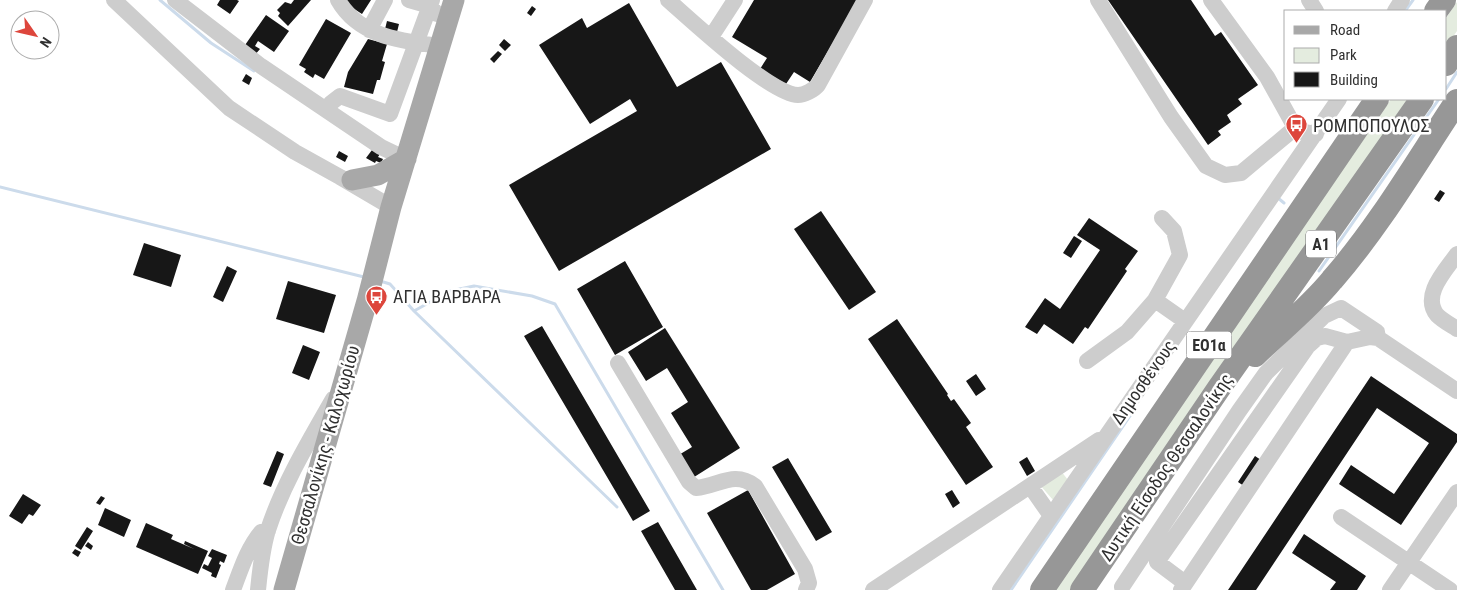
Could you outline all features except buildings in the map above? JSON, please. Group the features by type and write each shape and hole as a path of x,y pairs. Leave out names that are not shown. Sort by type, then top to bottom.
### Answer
{"highway":[{"path":"1447,62 1457,47"},
{"name":"Δυτική Είσοδος Θεσσαλονίκης","path":"1042,590 1375,100"},
{"name":"Δυτική Είσοδος Θεσσαλονίκης","path":"1082,590 1219,388 1421,100"},
{"path":"1219,388 1332,282 1372,229 1457,101"}],"main road":[{"path":"394,198 454,0"},
{"path":"346,179 378,174 406,159"},
{"name":"Θεσσαλονίκης - Καλοχωρίου","path":"284,590 367,301 394,198"}],"street":[{"path":"114,0 192,71 229,108 295,152 346,179 394,198"},
{"path":"175,0 261,66 381,147 406,159"},
{"path":"338,0 352,19 369,30 415,43 440,46"},
{"path":"369,30 384,0"},
{"path":"409,0 431,3 447,24"},
{"path":"668,0 755,74 784,91 799,95 814,89 818,85 865,0"},
{"path":"711,37 736,0"},
{"path":"1098,0 1171,117 1206,166 1225,175 1241,173 1289,133 1297,131 1316,134"},
{"path":"1211,0 1267,77 1297,131"},
{"path":"327,110 331,103 340,96 378,112 390,114 431,3"},
{"name":"Δημοσθένους","path":"873,590 1106,436 1338,100"},
{"path":"1087,361 1127,332 1155,300 1180,255 1174,231 1162,218"},
{"path":"1457,254 1436,285 1432,297 1432,304 1438,315 1457,329"},
{"path":"1155,300 1185,320"},
{"path":"1125,589 1238,411 1266,374 1324,316 1341,308 1377,332 1378,338"},
{"path":"1348,342 1183,586 1157,562 1308,346 1317,338 1325,336 1348,342 1366,338 1378,338 1457,391"},
{"path":"618,362 689,482 696,488 707,487 739,478 747,480 755,486 806,569 809,583 806,590"},
{"path":"258,590 268,531 280,500 308,442 344,380"},
{"path":"1000,590 1106,436"},
{"path":"1030,486 1051,516"},
{"path":"1390,590 1457,492"},
{"path":"1341,516 1450,590"},
{"path":"233,590 248,552 255,540 261,532 268,531"}],"green space":[{"path":"1457,2 1457,31 1447,46 1447,17"},
{"path":"1390,100 1410,100 1076,590 1054,590"},
{"path":"1061,471 1068,480 1053,500 1040,485"}],"waterway":[{"path":"160,0 211,43 254,71"},
{"path":"1406,10 1413,0"},
{"path":"1447,87 1457,72"},
{"path":"1319,271 1438,100"},
{"path":"0,187 364,277"},
{"path":"1278,198 1284,203"},
{"path":"380,281 390,284 414,311 450,291 474,286 532,296 555,304 723,590"},
{"path":"414,311 617,507"},
{"path":"1011,590 1130,416"}],"place":[{"name":"ΡΟΜΠΟΠΟΥΛΟΣ","path":"1297,144"},
{"name":"ΑΓΙΑ ΒΑΡΒΑΡΑ","path":"377,315"}]}
